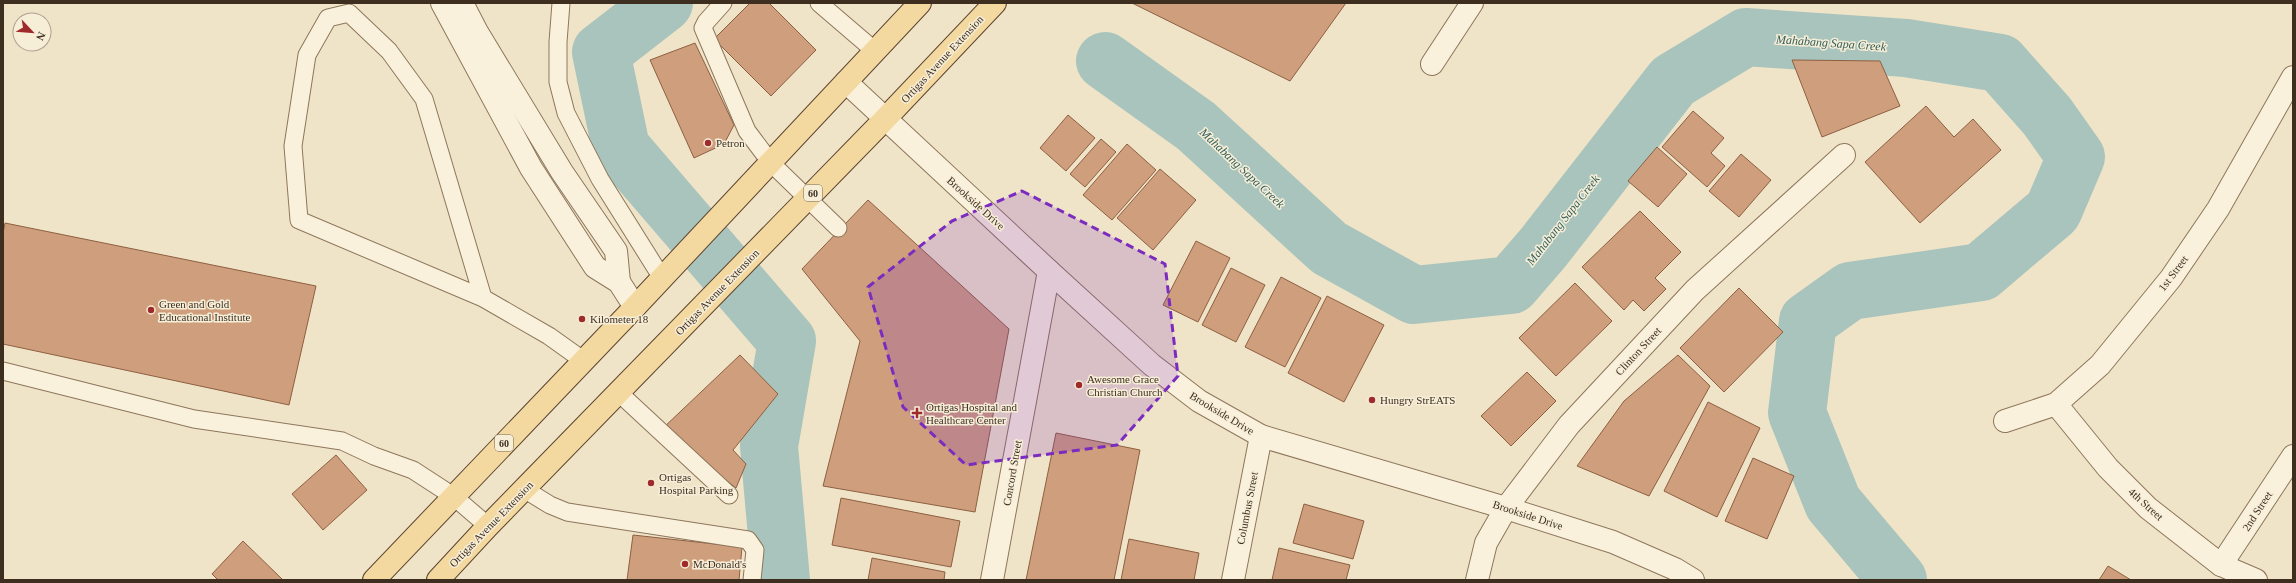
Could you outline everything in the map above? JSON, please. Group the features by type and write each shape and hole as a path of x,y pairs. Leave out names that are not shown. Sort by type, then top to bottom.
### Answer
{"main road":[{"name":"60","path":"374,580 584,361 920,3"},
{"name":"Ortigas Avenue Extension","path":"438,580 488,526 885,119 995,3"}],"street":[{"path":"442,3 535,174 595,267 619,282 635,307"},
{"path":"462,3 477,32 554,159 616,251 619,282"},
{"path":"1432,64 1472,3"},
{"name":"1st Street","path":"2005,421 2056,404 2100,365 2171,278 2218,210 2293,77"},
{"name":"Brookside Drive","path":"846,82 1049,271 1158,369 1200,401 1261,436 1506,508 1613,542 1675,569 1693,580"},
{"name":"Clinton Street","path":"1478,580 1486,543 1506,508 1569,425 1695,290 1844,155"},
{"name":"Concord Street","path":"992,580 1049,271"},
{"name":"4th Street","path":"2056,404 2108,468 2148,508 2221,565 2256,580"},
{"name":"Columbus Street","path":"1233,580 1261,436"},
{"name":"2nd Street","path":"2221,565 2293,456"}],"lane":[{"path":"561,3 558,42 558,82 566,113 600,179 662,278"},
{"path":"723,3 706,22 704,28 705,36 748,131 771,163 838,228"},
{"path":"819,3 881,44"},
{"path":"483,298 424,99 389,51 349,13 328,18 307,55 293,146 299,220 483,298 549,336 584,361"},
{"path":"3,371 194,419 342,441 374,456 413,470 453,496 488,526"},
{"path":"618,392 729,495"},
{"path":"524,489 567,512 748,540 755,550 752,580"}],"highlighted area":[{"path":"1022,191 1165,264 1178,376 1117,445 966,465 903,407 868,287 952,221"}],"building":[{"path":"750,3 769,3 816,50 771,96 714,39"},
{"path":"1132,3 1346,3 1290,81"},
{"path":"695,43 734,125 724,144 694,158 650,60"},
{"path":"1792,60 1880,61 1900,106 1822,137"},
{"path":"1926,106 1954,137 1973,119 2001,150 1920,223 1865,162"},
{"path":"1693,111 1724,138 1711,153 1725,166 1707,187 1662,147"},
{"path":"1068,115 1095,138 1066,171 1040,148"},
{"path":"1101,139 1116,152 1085,187 1070,174"},
{"path":"1127,144 1156,170 1112,220 1083,195"},
{"path":"1657,147 1687,174 1658,207 1628,181"},
{"path":"1741,154 1771,180 1739,217 1709,191"},
{"path":"1160,169 1196,200 1153,250 1117,218"},
{"name":"Ortigas Hospital and Healthcare Center","path":"868,200 1009,329 975,512 823,486 860,341 802,269"},
{"path":"1640,211 1681,252 1655,278 1666,289 1644,311 1633,300 1624,310 1582,267"},
{"path":"5,223 316,286 289,405 3,344 3,233"},
{"path":"1196,241 1230,258 1198,322 1163,305"},
{"path":"1231,268 1265,285 1236,342 1202,325"},
{"path":"1281,277 1321,298 1285,367 1245,347"},
{"path":"1575,283 1612,321 1556,376 1519,338"},
{"path":"1739,288 1783,332 1724,392 1680,348"},
{"path":"1327,296 1384,325 1344,402 1288,373"},
{"path":"740,355 778,394 733,450 746,464 736,488 661,430"},
{"path":"1678,355 1710,386 1649,496 1577,466 1624,401"},
{"path":"1527,372 1556,401 1511,446 1481,416"},
{"path":"1708,402 1760,428 1717,517 1664,491"},
{"path":"1056,433 1140,450 1114,580 1026,580"},
{"path":"336,455 367,490 323,530 292,494"},
{"path":"1753,458 1794,476 1767,539 1725,521"},
{"path":"841,498 960,521 951,567 832,545"},
{"path":"1304,504 1364,521 1353,559 1293,543"},
{"name":"McDonald's","path":"633,535 742,547 739,580 627,580"},
{"path":"1129,539 1199,553 1194,580 1121,580"},
{"path":"243,541 283,580 218,580 212,574"},
{"path":"1279,548 1350,565 1346,580 1272,580"},
{"path":"872,558 945,572 944,580 868,580"},
{"path":"2108,566 2131,580 2099,580"}],"waterway":[{"path":"664,3 601,52 621,148 787,341 769,446 781,580"},
{"name":"Mahabang Sapa Creek","path":"1105,61 1196,126 1329,248 1414,295 1511,285 1543,248 1673,81 1746,37 1906,48 2000,63 2047,116 2076,157 2053,211 1981,272 1850,291 1808,321 1797,413 1833,503 1898,580"}],"place":[{"name":"Petron","path":"708,143"},
{"name":"Green and Gold Educational Institute","path":"151,310"},
{"name":"Kilometer 18","path":"582,319"},
{"name":"Awesome Grace Christian Church","path":"1079,385"},
{"name":"Hungry StrEATS","path":"1372,400"},
{"name":"Ortigas Hospital and Healthcare Center","path":"917,413"},
{"name":"Ortigas Hospital Parking","path":"651,483"},
{"name":"McDonald's","path":"685,564"}]}
